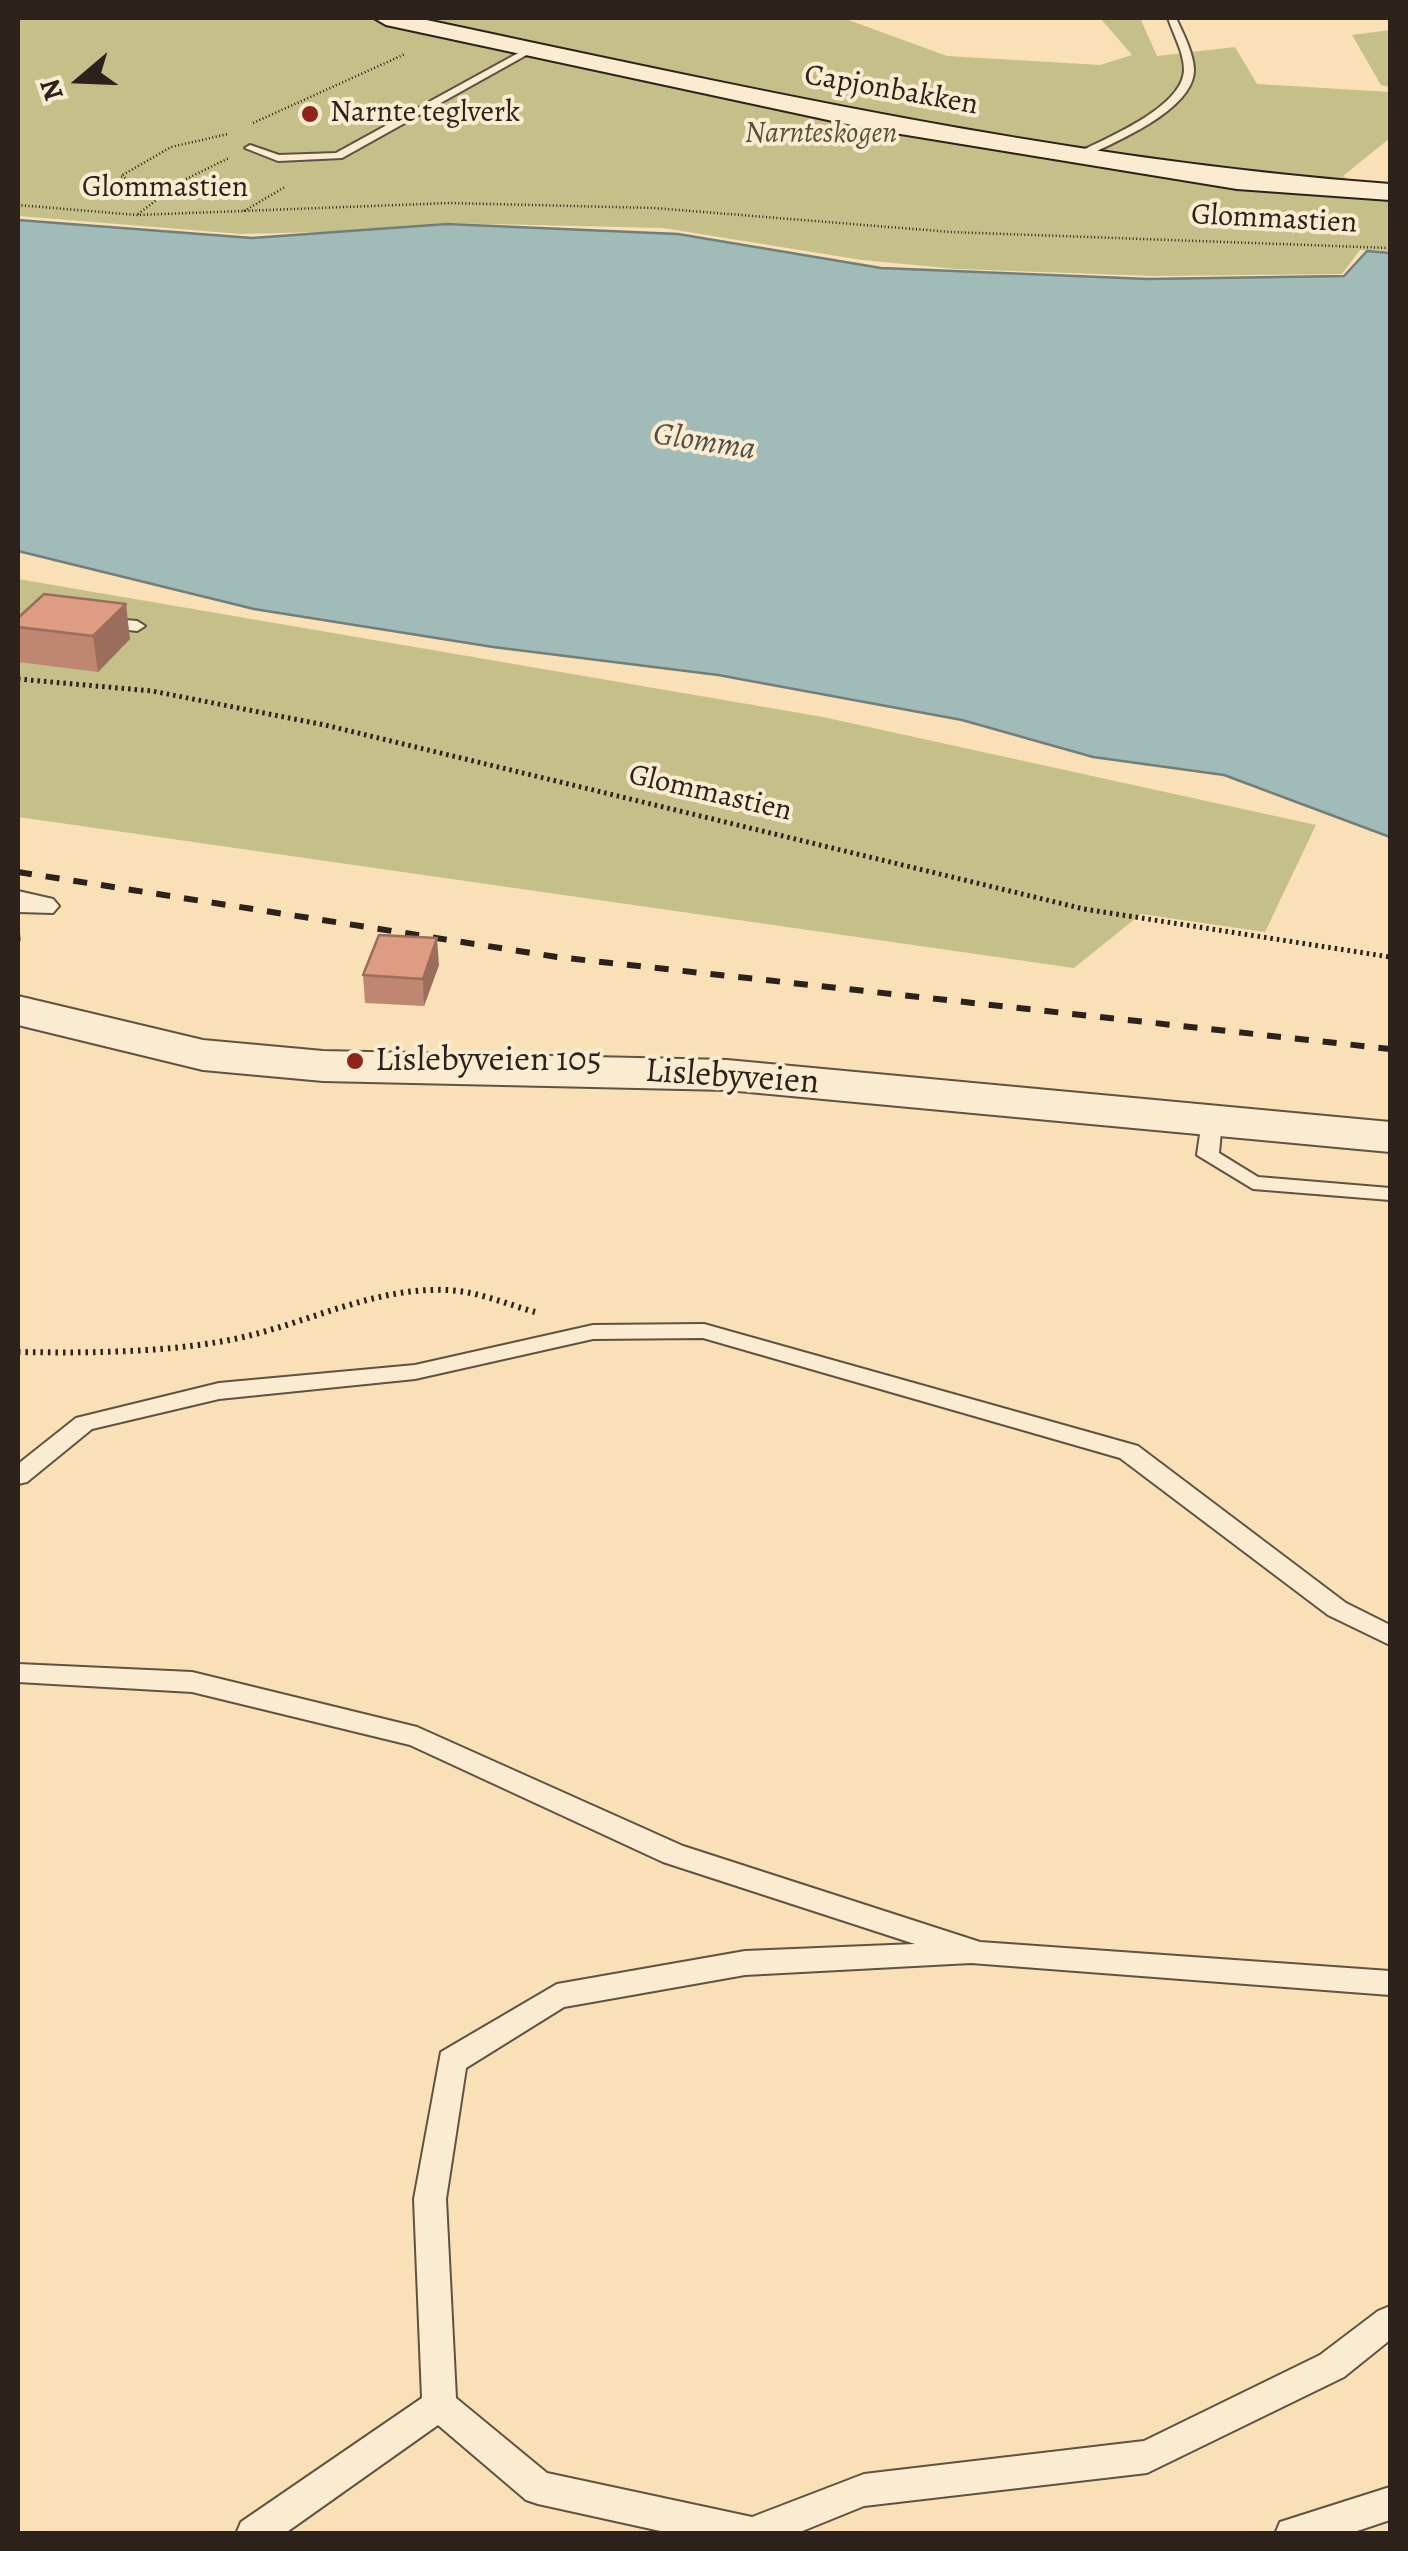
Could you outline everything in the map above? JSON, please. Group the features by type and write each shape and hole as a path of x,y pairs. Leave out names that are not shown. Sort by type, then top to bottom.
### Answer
{"main road":[{"name":"Capjonbakken","path":"386,18 768,102 1079,156 1237,180 1390,192"},
{"name":"Lislebyveien","path":"18,1011 203,1055 323,1066 728,1075 1390,1137"}],"lane":[{"path":"1079,156 1162,111 1188,80 1189,70 1172,18"},
{"path":"250,148 278,158 338,156 534,48"},
{"path":"86,622 137,626"},
{"path":"1212,1120 1208,1155 1252,1183 1390,1194"},
{"path":"18,1476 84,1424 219,1391 415,1372 592,1332 704,1331 1129,1452 1337,1609 1390,1636"},
{"path":"18,1673 192,1682 417,1736 673,1854 980,1954"},
{"path":"1390,1983 980,1954 746,1963 557,1996 452,2061 430,2200 439,2405 538,2488 754,2533 864,2490 1146,2457 1332,2366 1390,2321"},
{"path":"254,2534 439,2405"},
{"path":"1294,2534 1390,2504"}],"path":[{"path":"246,126 312,93 462,32"},
{"path":"180,182 138,184 121,176 166,150 202,136 234,134"},
{"path":"137,215 180,182 250,148"},
{"name":"Glommastien","path":"18,206 137,215 450,203 654,208 952,232 1390,248"},
{"name":"Glommastien","path":"18,680 152,691 325,725 1084,909 1390,957"},
{"path":"18,1352 91,1353 222,1341 278,1330 369,1298 447,1290 564,1319 592,1332"}],"green space":[{"name":"Narnteskogen","path":"18,18 843,18 947,56 1100,65 1132,55 1100,18 1140,18 1157,56 1235,47 1257,84 1390,92 1390,138 1343,176 1390,202 1390,251 1360,250 1342,274 1154,276 957,269 862,260 663,228 443,223 363,231 241,234 18,216"},
{"path":"1390,30 1390,87 1381,85 1352,35"},
{"path":"18,579 823,717 1316,825 1265,932 1141,914 1074,968 18,817"}],"water":[{"name":"Glomma","path":"18,220 252,238 447,224 678,234 881,268 1148,279 1344,276 1367,251 1390,253 1390,837 1224,775 1093,757 962,720 718,675 493,647 254,609 18,551"}],"building":[{"path":"44,594 126,604 93,636 18,627 18,618"},
{"path":"379,935 437,938 423,979 363,975"}],"railway":[{"path":"18,872 557,957 1390,1049"}],"place":[{"name":"Narnte teglverk","path":"310,114"},
{"name":"Lislebyveien 105","path":"355,1061"}]}
